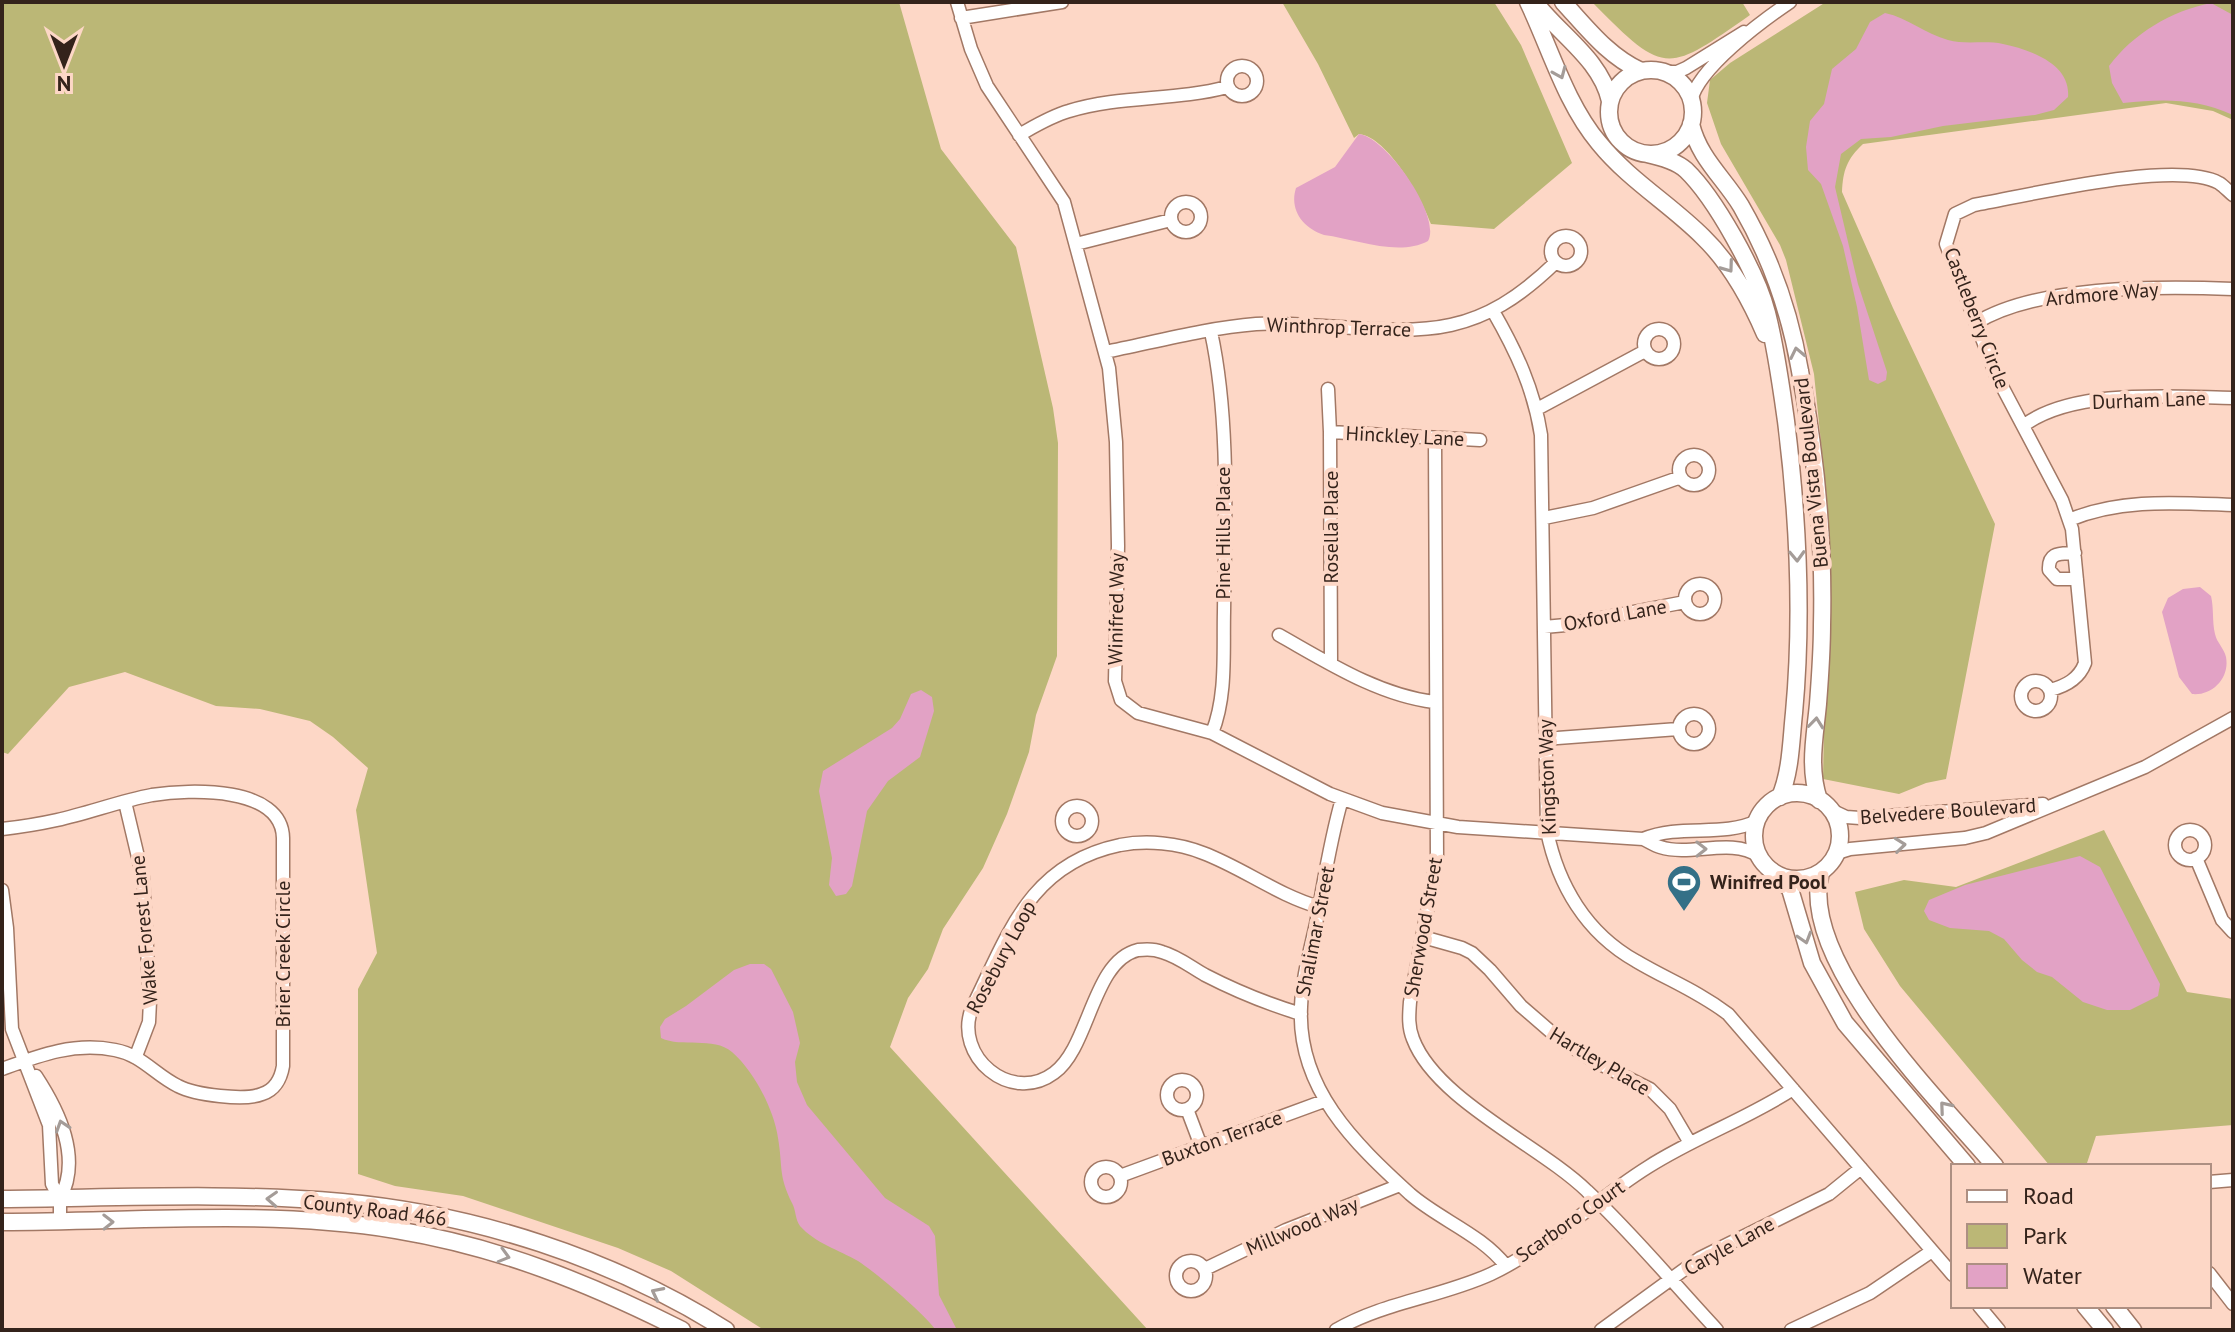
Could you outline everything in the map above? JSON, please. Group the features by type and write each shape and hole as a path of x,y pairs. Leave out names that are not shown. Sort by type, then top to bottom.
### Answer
{"main road":[{"path":"1531,2 1596,67 1606,83 1612,130 1621,142 1647,154 1669,150 1679,143 1691,124 1691,101 1686,88 1664,72 1641,71 1622,62 1563,2"},
{"path":"1531,2 1572,101 1598,142 1631,176 1703,237 1731,269 1754,308 1778,367"},
{"path":"1610,101 1616,88 1627,77 1641,71"},
{"name":"Buena Vista Boulevard","path":"1691,124 1696,144 1736,199 1772,268 1790,322 1800,370 1812,446 1821,555 1822,625 1812,767 1825,805 1840,831 1837,853"},
{"name":"Buena Vista Boulevard","path":"1647,154 1684,168 1708,197 1749,267 1767,310 1778,367 1795,492 1798,586 1796,687 1789,765 1780,797 1762,811 1757,821"},
{"path":"1780,797 1806,795 1825,805"},
{"path":"1757,821 1755,845 1759,856 1790,889 1812,963 1845,1023 1965,1164"},
{"path":"1771,870 1796,879 1809,878 1821,872 1837,853"},
{"path":"1821,872 1817,904 1825,935 1845,981 1877,1027 1993,1164"},
{"name":"County Road 466","path":"2,1199 257,1198 342,1202 401,1210 490,1230 571,1255 648,1288 726,1330"},
{"name":"County Road 466","path":"2,1222 256,1219 395,1230 460,1243 551,1270 682,1330"},
{"path":"460,1243 464,1235 473,1230 490,1230"},
{"path":"2087,1308 2105,1330"},
{"path":"2116,1308 2133,1330"}],"street":[{"name":"Winifred Way","path":"957,2 987,86 1064,202 1105,352 1113,391 1116,442 1116,691 1121,700 1138,713 1212,733 1342,799 1382,813 1487,830 1547,831 1643,839"},
{"path":"961,18 1062,2"},
{"path":"1664,72 1686,68 1790,2"},
{"path":"1691,101 1699,81 1754,27"},
{"path":"1019,135 1044,121 1091,105 1187,97 1227,87"},
{"name":"Castleberry Circle","path":"2050,690 2076,678 2085,663 2069,520 2062,500 1996,375 1946,244 1951,220 1964,208 2160,174 2199,177 2218,183 2233,195"},
{"path":"1076,244 1171,220"},
{"name":"Winthrop Terrace","path":"1105,352 1271,323 1387,331 1429,330 1493,311 1523,292 1556,262"},
{"name":"Ardmore Way","path":"1976,323 2013,306 2062,295 2184,287 2233,289"},
{"name":"Kingston Way","path":"1493,311 1517,353 1537,409 1541,435 1547,831 1566,890 1601,935 1634,960 1691,988 1728,1014 1951,1273"},
{"name":"Pine Hills Place","path":"1211,332 1220,390 1225,558 1222,688 1212,733"},
{"path":"1537,409 1645,351"},
{"name":"Rosella Place","path":"1328,389 1331,664"},
{"name":"Durham Lane","path":"2023,426 2051,409 2099,399 2233,398"},
{"name":"Hinckley Lane","path":"1330,432 1480,440"},
{"name":"Sherwood Street","path":"1435,439 1436,870 1409,1016 1410,1028 1418,1051 1463,1099 1555,1163 1598,1201 1717,1330"},
{"path":"1544,518 1593,508 1681,477"},
{"path":"2069,520 2087,513 2140,503 2233,505"},
{"path":"2075,553 2054,555 2048,564 2057,579 2077,579"},
{"name":"Oxford Lane","path":"1544,627 1685,602"},
{"path":"1279,635 1331,664 1396,694 1434,702"},
{"name":"Belvedere Boulevard","path":"1837,853 1986,833 2145,767 2233,718"},
{"path":"1544,739 1678,729"},
{"name":"Brier Creek Circle","path":"2,829 175,793 230,795 263,804 279,817 283,826 283,1066 281,1077 263,1094 200,1094 174,1085 136,1056 114,1049 85,1047 56,1050 2,1069"},
{"name":"Shalimar Street","path":"1342,799 1303,989 1301,1014 1307,1061 1324,1101 1353,1139 1400,1185 1491,1249 1506,1266"},
{"name":"Belvedere Boulevard","path":"1825,805 1846,817 1860,818 2024,807 2066,801"},
{"name":"Wake Forest Lane","path":"125,802 143,878 150,1001 149,1022 136,1056"},
{"path":"1643,839 1663,831 1738,829 1757,821"},
{"path":"1082,835 1089,852"},
{"path":"1643,839 1676,850 1740,848 1759,856"},
{"name":"Rosebury Loop","path":"1301,1014 1250,996 1166,953 1137,951 1114,966 1070,1054 1056,1072 1046,1078 1025,1083 1004,1079 993,1073 982,1065 971,1047 967,1026 972,1008 1015,922 1030,899 1058,871 1089,852 1142,843 1184,846 1216,858 1271,888 1319,907"},
{"path":"2196,858 2222,920 2233,932"},
{"path":"2,890 12,1029 26,1060 50,1096 64,1125 68,1184 60,1199 60,1222"},
{"name":"Hartley Place","path":"1423,937 1472,953 1521,1006 1558,1038 1594,1061 1650,1089 1670,1109 1690,1143"},
{"name":"Scarboro Court","path":"1336,1330 1368,1315 1471,1282 1506,1266 1648,1167 1793,1089"},
{"name":"Buxton Terrace","path":"1120,1176 1324,1101"},
{"path":"1187,1109 1201,1146"},
{"name":"Caryle Lane","path":"1601,1330 1724,1245 1829,1194 1861,1168"},
{"path":"2211,1182 2233,1180"},
{"name":"Millwood Way","path":"1205,1269 1286,1230 1400,1185"},
{"path":"1791,1330 1870,1293 1932,1251"},
{"path":"2227,1286 2233,1304"},
{"path":"1981,1308 1999,1330"}],"green space":[{"path":"2,2 899,2 941,149 1016,247 1053,408 1058,443 1057,656 1007,814 983,868 943,929 928,969 908,998 890,1047 1148,1330 764,1330 671,1271 618,1248 463,1196 395,1186 358,1174 358,989 377,953 356,810 368,768 310,721 260,709 216,706 125,672 69,687 8,754 2,752"},
{"path":"1282,2 1494,2 1521,45 1572,163 1494,229 1431,224 1412,185 1392,157 1370,138 1359,134 1354,138 1318,64"},
{"path":"1592,2 1742,2 1750,15 1700,48 1682,56 1667,58 1652,54 1636,44"},
{"path":"1826,2 2233,2 2233,120 2213,111 2166,103 1863,144 1847,165 1842,192 1995,524 1946,779 1899,794 1823,779 1828,511 1814,374 1786,260 1721,144 1707,103 1710,80 1730,63"},
{"path":"2104,830 2187,992 2233,999 2233,1125 2096,1136 2087,1164 2048,1164 1900,986 1864,929 1855,892 1904,880 1956,887"}],"water":[{"path":"2211,3 2233,15 2233,115 2205,105 2179,101 2123,103 2112,83 2109,66 2119,54 2154,25"},
{"path":"1885,13 1948,40 1996,43 2037,55 2056,67 2063,76 2068,97 2054,110 2035,115 1861,139 1841,154 1835,187 1858,284 1887,372 1886,380 1878,384 1869,380 1843,246 1821,184 1808,170 1806,147 1810,121 1824,104 1832,69 1856,49 1870,22"},
{"path":"1359,134 1383,148 1409,179 1427,214 1430,229 1428,241 1416,246 1390,247 1324,235 1304,223 1296,211 1296,188 1335,167"},
{"path":"2200,587 2211,596 2215,634 2227,665 2213,689 2192,694 2179,677 2162,612 2168,598 2183,589"},
{"path":"921,690 932,697 934,711 920,757 888,781 867,811 852,886 846,894 836,896 829,885 832,858 819,791 823,771 892,728 900,719 911,694"},
{"path":"2080,856 2100,867 2160,984 2158,996 2130,1010 2107,1010 2083,1002 2052,977 2037,972 2004,939 1989,931 1950,928 1929,920 1924,911 1929,900 1965,885"},
{"path":"750,964 764,964 771,969 793,1012 800,1043 795,1062 797,1082 807,1105 885,1198 929,1226 935,1236 939,1295 957,1330 936,1330 867,1267 820,1242 800,1226 783,1178 772,1115 755,1080 732,1052 716,1044 661,1038 660,1027 665,1019 734,970"}],"place":[{"name":"Winifred Pool","path":"1684,913"}]}
